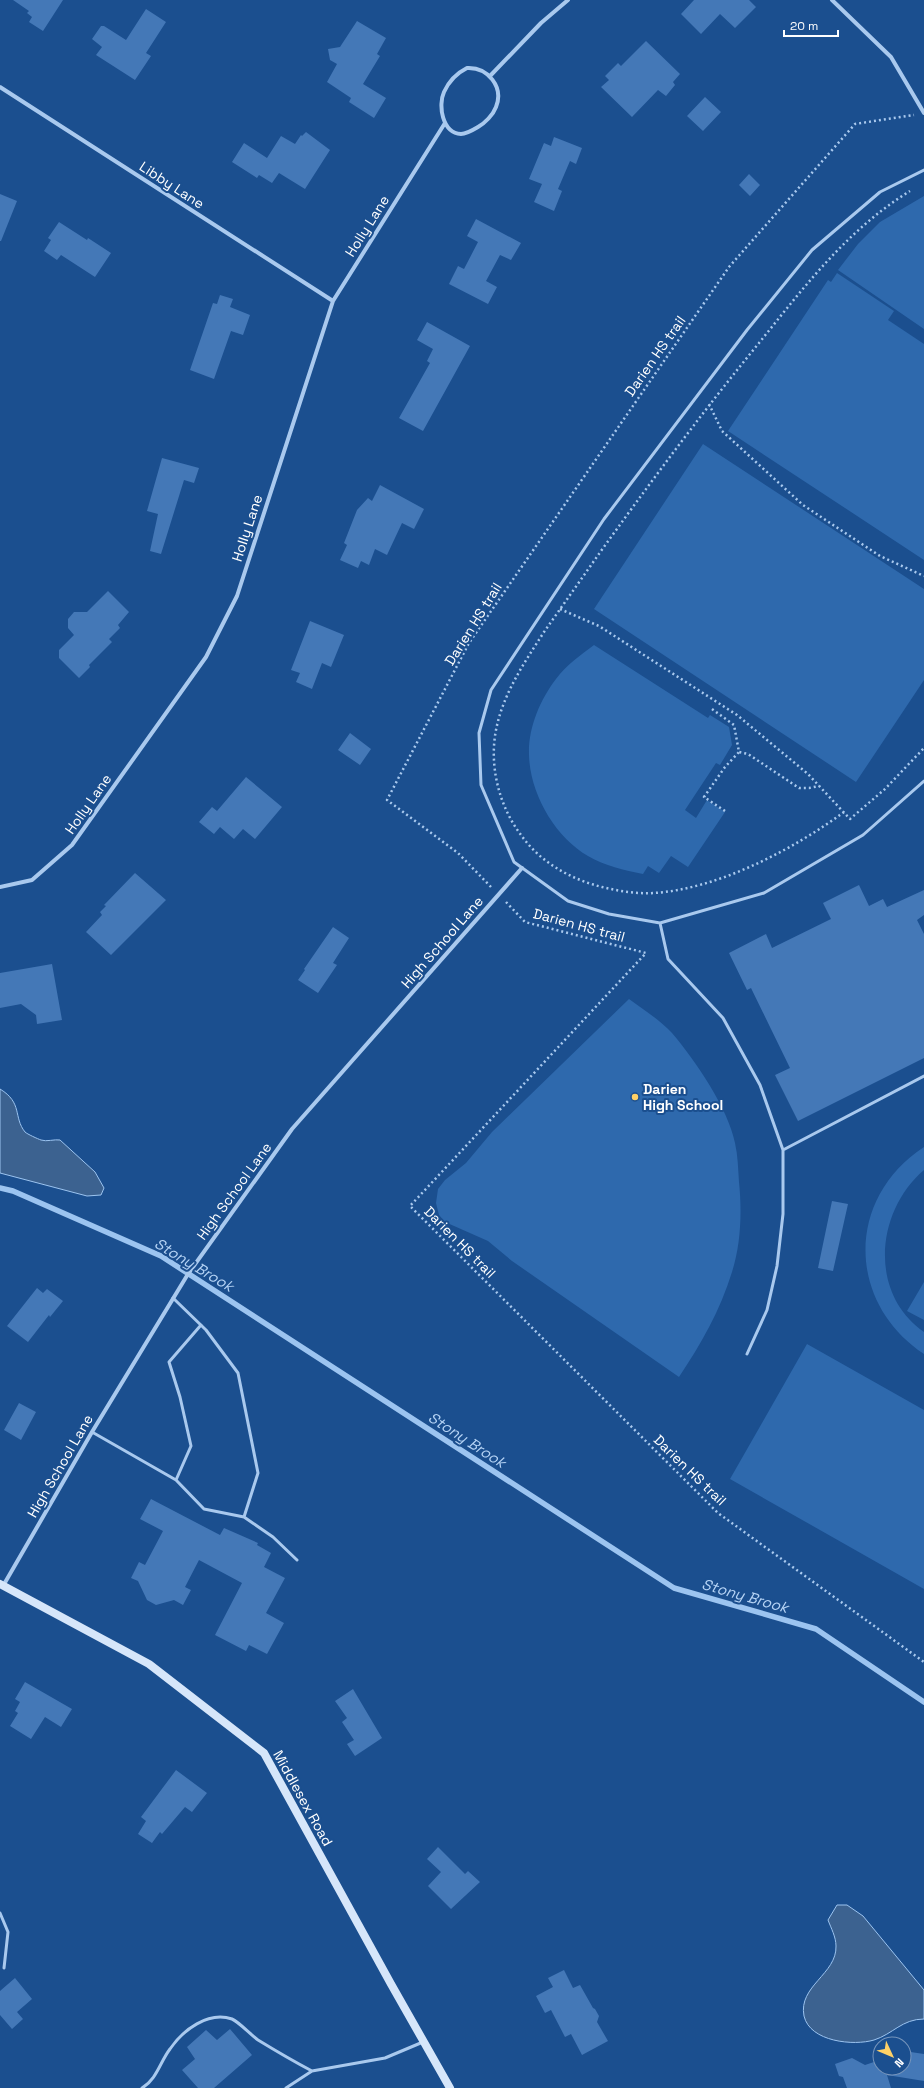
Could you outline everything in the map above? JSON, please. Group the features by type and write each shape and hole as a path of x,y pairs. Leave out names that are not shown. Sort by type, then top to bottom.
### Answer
{"main road":[{"name":"Middlesex Road","path":"1,1587 148,1664 264,1753 450,2088"}],"street":[{"path":"490,76 541,23 568,0"},
{"path":"832,0 891,57 924,113"},
{"path":"467,68 474,68 490,76 496,85 498,96 496,108 486,121 473,131 462,134 455,132 445,123 441,104 444,92 455,77 467,68"},
{"name":"Libby Lane","path":"0,87 332,302"},
{"name":"Holly Lane","path":"0,887 32,880 72,845 206,657 237,596 332,302 445,123"},
{"name":"High School Lane","path":"1,1587 92,1432 188,1274 292,1129 522,868"}],"lane":[{"path":"924,170 880,192 812,250 747,330 604,519 491,690 479,733 481,785 514,862 568,901 609,914 660,924 764,893 863,835 924,781"},
{"path":"660,924 668,959 723,1018 760,1084 783,1150 783,1214 777,1266 767,1310 747,1354"},
{"path":"783,1150 924,1076"},
{"path":"173,1298 201,1325 238,1373 258,1473 244,1517"},
{"path":"176,1480 191,1446 180,1397 169,1362 201,1325"},
{"path":"92,1432 176,1480 204,1509 244,1517 274,1537 297,1560"},
{"path":"0,1913 8,1932 4,1968"},
{"path":"142,2088 151,2083 170,2048 197,2023 216,2016 233,2019 247,2032 279,2053 312,2071"},
{"path":"286,2088 312,2071 385,2058 424,2041"}],"path":[{"name":"Darien HS trail","path":"916,115 855,124 729,267 469,643 387,800 458,854 525,922 646,953 410,1206 718,1513 924,1662"},
{"path":"844,812 790,848 752,866 705,883 654,893 625,892 589,884 568,875 548,862 526,842 515,827 499,793 493,760 495,731 504,702 521,668 560,609 644,490 709,404 816,272 855,232 888,204 911,190"},
{"path":"709,404 722,431 803,506 880,556 924,576"},
{"path":"560,609 599,626 737,715 808,774 850,819 884,789 924,748"},
{"path":"712,709 734,725 738,752 725,767 704,797 725,811"},
{"path":"738,752 748,754 799,788 819,786"}],"shaded area":[{"path":"924,196 924,329 838,270 858,244 880,222"},
{"path":"837,273 894,311 888,320 924,344 924,560 728,431 828,280 831,282"},
{"path":"703,444 924,589 924,680 856,782 594,609"},
{"path":"594,645 708,718 710,715 729,727 732,745 720,765 716,763 685,810 696,818 707,800 725,812 688,867 671,856 659,873 648,866 643,874 615,867 594,859 576,848 565,838 546,813 539,799 530,770 529,755 529,745 536,715 550,687 564,669"},
{"path":"629,999 652,1015 667,1028 691,1057 710,1085 718,1100 731,1129 737,1153 740,1216 739,1239 735,1261 716,1314 679,1377 512,1261 488,1241 445,1222 439,1215 436,1203 438,1189 445,1180 466,1163 492,1132"},
{"path":"0,1089 7,1094 15,1105 19,1121 25,1132 43,1141 60,1140 95,1172 104,1188 101,1195 87,1196 0,1173"},
{"path":"924,1147 924,1170 908,1187 896,1207 888,1229 885,1252 887,1274 894,1296 906,1316 924,1332 924,1354 899,1333 880,1307 869,1280 866,1251 869,1222 880,1194 898,1169"},
{"path":"924,1282 924,1320 907,1311"},
{"path":"807,1344 924,1410 924,1589 730,1479"},
{"path":"837,1905 847,1905 863,1916 924,1990 924,2019 910,2021 883,2036 872,2036 872,2040 865,2042 845,2042 834,2040 815,2032 808,2025 804,2016 804,2006 807,1996 831,1965 835,1956 835,1939 828,1920"}],"building":[{"path":"13,0 63,0 43,31 29,22 32,17 27,13 29,11"},
{"path":"694,0 749,0 756,7 735,28 720,14 701,34 681,14"},
{"path":"146,9 166,22 146,53 151,56 135,80 96,55 102,47 92,39 101,26 104,26 126,40"},
{"path":"357,21 386,38 377,54 380,56 363,84 386,98 374,118 349,102 351,98 327,82 337,64 330,60 328,49 340,47"},
{"path":"646,41 680,74 673,82 675,85 666,96 658,90 632,117 601,87 609,80 605,76 618,63 621,66"},
{"path":"705,97 721,112 703,131 687,116"},
{"path":"306,132 330,150 305,189 279,173 272,183 259,175 257,178 232,162 244,143 267,158 281,136 295,144 301,135 302,136"},
{"path":"554,137 582,148 576,164 570,161 558,189 562,191 554,211 534,202 542,184 529,179 544,143 551,146"},
{"path":"749,174 760,185 750,196 739,185"},
{"path":"0,194 17,201 1,241 0,241"},
{"path":"476,219 521,243 511,260 500,255 486,281 497,287 488,304 449,284 458,266 464,269 478,242 467,236"},
{"path":"59,222 111,253 95,277 61,255 57,260 44,251 51,240 48,238"},
{"path":"220,295 233,299 230,307 250,315 243,335 231,331 214,379 190,370 213,303 217,304"},
{"path":"427,322 470,346 423,431 399,418 430,363 427,361 433,349 417,340"},
{"path":"162,458 199,468 194,483 184,480 161,554 150,551 158,514 147,511"},
{"path":"380,485 424,509 414,529 402,523 387,555 375,549 369,565 361,561 358,568 340,560 347,545 344,543 357,510 368,498 372,501"},
{"path":"108,591 129,612 118,625 120,628 109,639 112,642 89,665 90,667 79,678 59,658 59,650 74,635 68,628 68,619 74,612 87,612"},
{"path":"310,621 344,635 331,667 322,663 312,689 296,682 300,673 291,670"},
{"path":"350,733 371,749 360,765 338,750"},
{"path":"246,777 282,807 255,839 243,829 234,839 220,827 214,834 199,822 212,807 217,811"},
{"path":"135,873 166,900 111,955 86,932 102,915 100,912 106,906 104,905"},
{"path":"859,885 869,906 883,899 887,907 924,890 924,915 917,920 924,934 924,1058 798,1121 775,1075 790,1068 751,988 747,990 729,953 766,934 772,948 831,919 823,903"},
{"path":"333,927 349,938 333,963 337,965 318,993 298,980"},
{"path":"52,964 62,1020 37,1024 36,1015 21,1004 0,1008 0,973"},
{"path":"832,1201 848,1204 833,1271 818,1268"},
{"path":"37,1288 43,1293 47,1289 63,1301 50,1317 49,1315 28,1342 7,1326"},
{"path":"19,1403 36,1412 21,1440 4,1430"},
{"path":"151,1499 220,1535 224,1528 258,1543 257,1545 271,1553 264,1567 285,1578 266,1613 284,1623 267,1654 249,1645 246,1651 215,1635 242,1583 199,1560 185,1587 191,1590 183,1605 174,1600 156,1605 147,1600 138,1581 131,1578 139,1562 145,1565 163,1531 140,1519"},
{"path":"25,1682 72,1709 61,1727 45,1717 31,1739 10,1726 18,1713 15,1711 20,1702 15,1699"},
{"path":"353,1689 382,1738 355,1756 347,1744 354,1740 342,1722 347,1718 335,1701"},
{"path":"176,1770 207,1793 192,1812 185,1807 162,1834 160,1832 152,1843 138,1834 146,1821 141,1817"},
{"path":"438,1847 465,1874 468,1871 480,1882 451,1909 428,1886 441,1872 427,1859"},
{"path":"564,1970 573,1988 580,1985 595,2009 599,2016 597,2022 608,2041 582,2055 571,2034 565,2037 551,2010 545,2013 536,1996 553,1987 548,1978"},
{"path":"15,1978 32,1999 17,2012 23,2019 12,2029 0,2015 0,1991"},
{"path":"230,2029 252,2055 214,2088 198,2088 182,2070 195,2059 187,2047 206,2030 217,2040"},
{"path":"912,2052 924,2054 924,2081 893,2076 912,2076"},
{"path":"852,2058 865,2065 872,2063 872,2076 887,2076 891,2088 847,2088 843,2077 839,2076 835,2064"}],"waterway":[{"name":"Stony Brook","path":"0,1188 13,1191 161,1256 674,1588 816,1629 924,1702"}],"place":[{"name":"Darien High School","path":"635,1097"}]}
